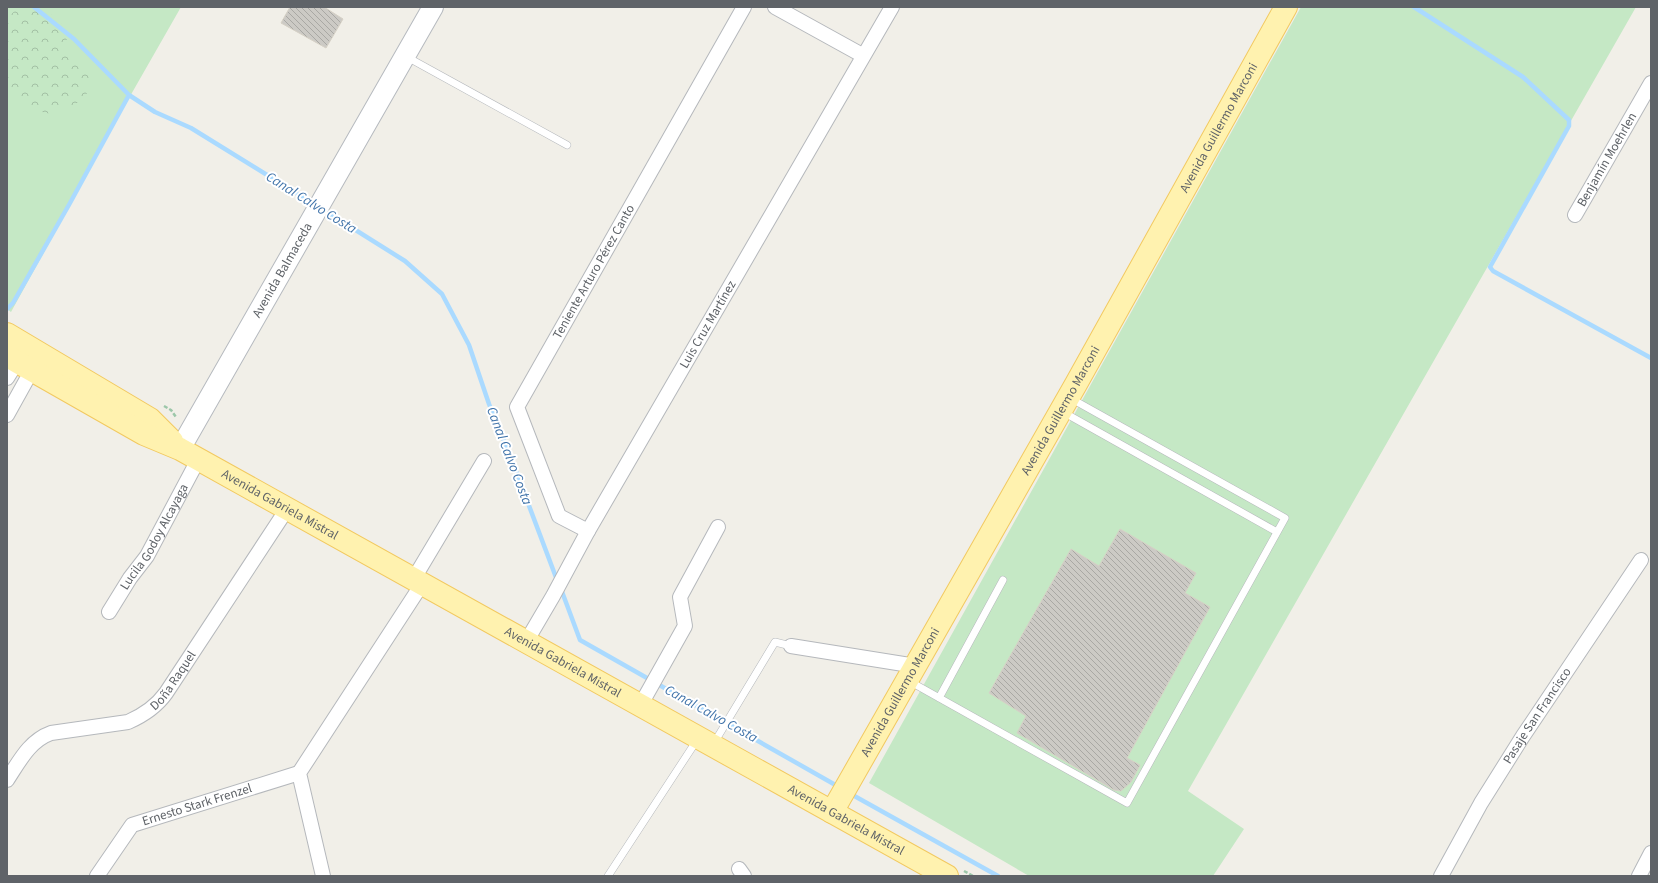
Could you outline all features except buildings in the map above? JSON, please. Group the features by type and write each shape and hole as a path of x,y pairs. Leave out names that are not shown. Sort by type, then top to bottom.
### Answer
{"main road":[{"name":"Avenida Balmaceda","path":"180,449 433,7"},
{"name":"Avenida Guillermo Marconi","path":"840,799 1065,404 1286,7"},
{"name":"Avenida Gabriela Mistral","path":"7,334 150,419 180,449"},
{"name":"Avenida Gabriela Mistral","path":"16,367 144,434 180,449 526,642 644,698 710,739 840,799 947,876"}],"street":[{"name":"Teniente Arturo Pérez Canto","path":"588,531 559,516 517,407 744,7"},
{"path":"775,7 862,55"},
{"name":"Luis Cruz Martínez","path":"526,642 588,531 862,55 892,7"},
{"name":"Benjamín Moehrlen","path":"1575,215 1651,82"},
{"path":"7,415 16,367"},
{"name":"Lucila Godoy Alcayaga","path":"109,612 130,578 147,556 198,460"},
{"path":"322,876 299,773 418,582 484,460"},
{"name":"Doña Raquel","path":"7,780 33,744 51,733 128,722 139,718 155,706 166,693 287,509"},
{"path":"644,698 660,673 685,626 680,597 718,527"},
{"name":"Pasaje San Francisco","path":"1441,876 1481,803 1523,736 1641,560"},
{"path":"791,646 912,673"},
{"name":"Ernesto Stark Frenzel","path":"98,876 132,825 299,773"},
{"path":"1639,876 1651,853"}],"lane":[{"path":"405,55 567,145"},
{"path":"1065,404 1277,532"},
{"path":"912,673 939,698 1128,803 1285,518 1065,404"},
{"path":"939,698 1003,580"},
{"path":"608,876 710,739 733,711 775,642 791,646"}],"green space":[{"path":"7,7 181,7 11,312 7,309"},
{"path":"23,7 33,7 54,16 66,29 67,46 74,59 86,68 92,82 86,95 76,104 51,114 29,109 19,103 11,88 7,85 7,18 17,9"},
{"path":"1301,7 1636,7 1188,791 1244,829 1213,876 1029,876 869,783"}],"waterway":[{"name":"Canal Calvo Costa","path":"34,7 74,39 129,95 155,112 191,128 314,204"},
{"path":"1414,7 1523,77 1569,120 1569,126 1490,267 1493,271 1651,358"},
{"path":"7,309 13,303 129,95"},
{"name":"Canal Calvo Costa","path":"322,209 405,261 442,294 469,345 489,404 557,580"},
{"name":"Canal Calvo Costa","path":"561,589 580,640 839,787"},
{"name":"Canal Calvo Costa","path":"849,793 998,876"}]}
